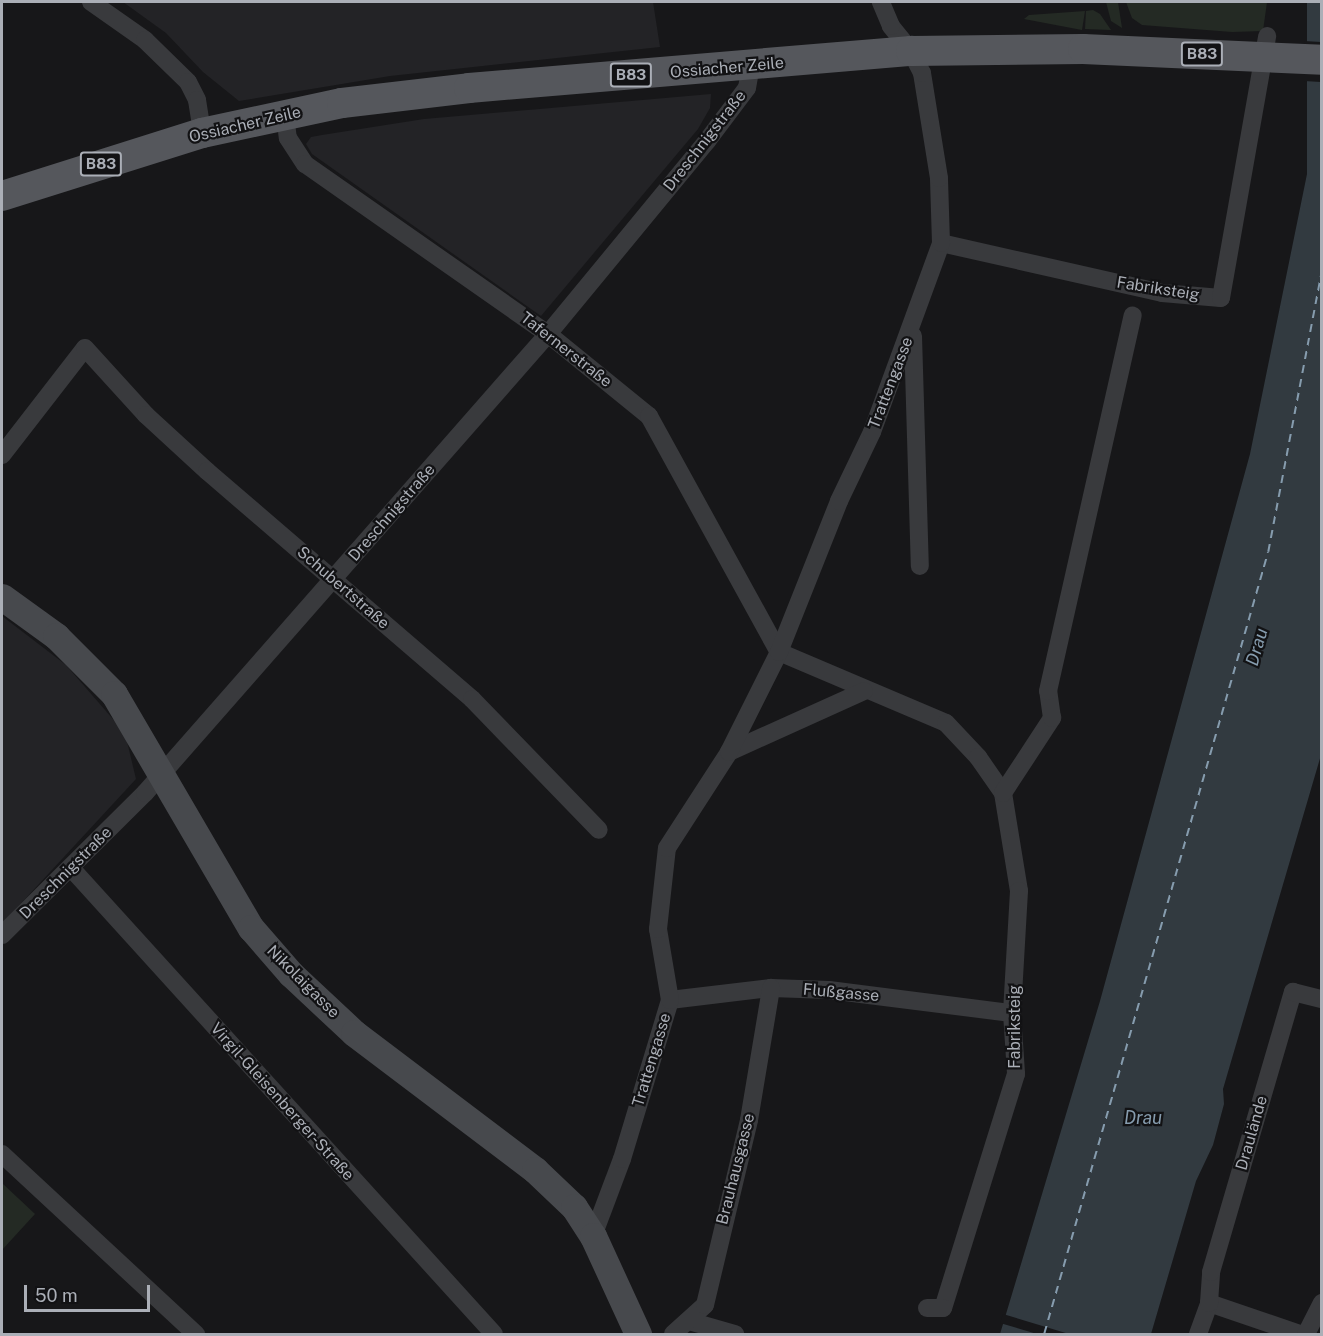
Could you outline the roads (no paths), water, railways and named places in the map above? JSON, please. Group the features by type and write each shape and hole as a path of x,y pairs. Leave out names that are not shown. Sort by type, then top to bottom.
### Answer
{"main road":[{"name":"Ossiacher Zeile","path":"2,196 202,133 285,115 434,92 911,51 1083,49 1322,60"}],"street":[{"path":"92,2 146,40 188,82 197,100 202,133"},
{"name":"Trattengasse","path":"593,1236 622,1159 670,1000 658,929 667,848 729,752 779,652 912,328 941,243 937,166 922,73 911,51 891,26 881,2"},
{"name":"Fabriksteig","path":"941,243 1162,293 1221,298 1268,36"},
{"name":"Dreschnigstraße","path":"2,935 161,775 548,333 707,141 747,88 751,66"},
{"name":"Tafernerstraße","path":"285,115 288,138 305,164 548,333 649,416 779,652"},
{"name":"Fabriksteig","path":"1003,793 1052,718 1048,691 1132,315"},
{"path":"912,328 920,566"},
{"name":"Schubertstraße","path":"2,455 85,348 146,415 472,699 599,830"},
{"name":"Nikolaigasse","path":"2,597 89,665 114,694 142,736 161,775 251,928 291,974 354,1033 418,1085 535,1170 574,1207 593,1236 638,1335"},
{"name":"Fabriksteig","path":"779,652 864,691 946,723 978,757 1003,793 1019,891 1012,1013 1016,1074 943,1308 927,1308"},
{"path":"729,752 864,691"},
{"name":"Virgil-Gleisenberger-Straße","path":"71,868 494,1335"},
{"name":"Flußgasse","path":"670,1000 771,988 829,990 1012,1013"},
{"name":"Brauhausgasse","path":"673,1335 705,1305 749,1120 771,988"},
{"name":"Draulände","path":"1198,1335 1209,1303 1211,1272 1293,992 1322,999"},
{"path":"2,1154 196,1335"},
{"path":"1209,1303 1300,1335"},
{"path":"1306,1335 1322,1304"},
{"path":"689,1320 735,1335"}],"water":[{"name":"Drau","path":"1307,2 1321,2 1321,755 1223,1089 1224,1104 1213,1145 1196,1181 1151,1334 1000,1334 1100,1001 1250,454 1307,174"}]}
